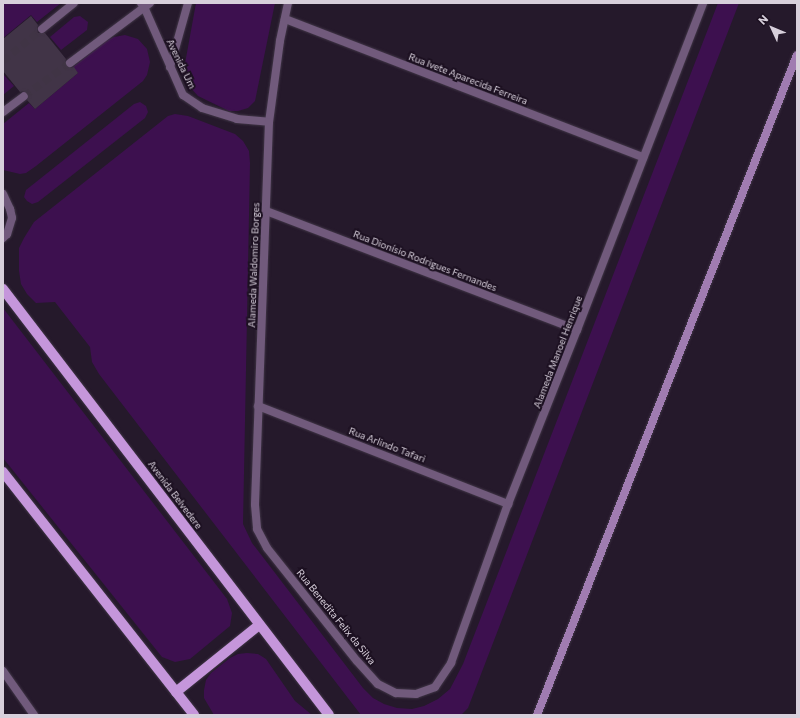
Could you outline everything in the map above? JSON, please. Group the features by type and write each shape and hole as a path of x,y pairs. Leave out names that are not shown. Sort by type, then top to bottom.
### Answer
{"main road":[{"name":"Avenida Belvedere","path":"3,289 259,626 329,715"},
{"path":"3,472 194,715"},
{"path":"176,692 259,626"}],"street":[{"path":"42,29 74,3"},
{"path":"170,67 188,3"},
{"name":"Alameda Waldomiro Borges","path":"257,529 254,505 269,122 288,3"},
{"name":"Alameda Manoel Henrique","path":"416,694 434,687 452,663 508,504 703,3"},
{"path":"70,63 146,5"},
{"name":"Avenida Um","path":"146,5 170,67 183,95 202,108 237,119 269,122"},
{"name":"Rua Ivete Aparecida Ferreira","path":"285,19 643,157"},
{"path":"537,715 797,55"},
{"path":"3,112 24,96"},
{"path":"3,194 10,208 12,218 3,238"},
{"name":"Rua Dionísio Rodrigues Fernandes","path":"266,212 577,330"},
{"name":"Rua Arlindo Tafari","path":"258,406 508,504"},
{"name":"Rua Benedita Felix da Silva","path":"257,529 267,548 357,661 378,684 396,693 416,694"},
{"path":"3,670 34,715"},
{"path":"21,696 27,715"}],"shaded area":[{"path":"3,3 61,3 37,22 31,15 3,38"},
{"path":"196,3 275,3 255,101 248,108 238,111 229,111 198,96 190,87 184,69"},
{"path":"718,3 739,3 468,708 461,715 361,715 99,374 92,362 90,347 55,302 36,303 27,294 21,284 19,271 19,248 24,238 34,222 168,116 175,114 188,116 235,134 243,141 249,151 250,163 243,524 252,543 363,688 373,698 384,704 397,708 412,709 424,706 438,699 450,689 463,664"},
{"path":"80,16 88,22 87,30 61,50 50,37 74,17"},
{"path":"125,35 138,39 147,49 150,62 147,75 143,81 26,173 20,174 3,170 3,124 29,103 35,109 78,73 73,67 106,41 114,37"},
{"path":"3,74 14,86 3,95"},
{"path":"140,102 146,106 148,112 145,118 38,202 32,204 27,201 24,197 26,190 134,104"},
{"path":"3,308 227,599 232,613 230,626 190,659 175,662 162,657 3,458"},
{"path":"238,654 258,654 266,659 295,701 312,715 214,715 204,698 206,680 211,673 230,658"}],"building":[{"path":"31,16 38,25 38,33 45,33 66,59 66,67 74,67 78,73 35,109 27,100 29,96 28,92 20,92 3,71 3,39"}],"tunnel":[{"path":"3,61 42,29"},
{"path":"24,96 70,63"}]}
